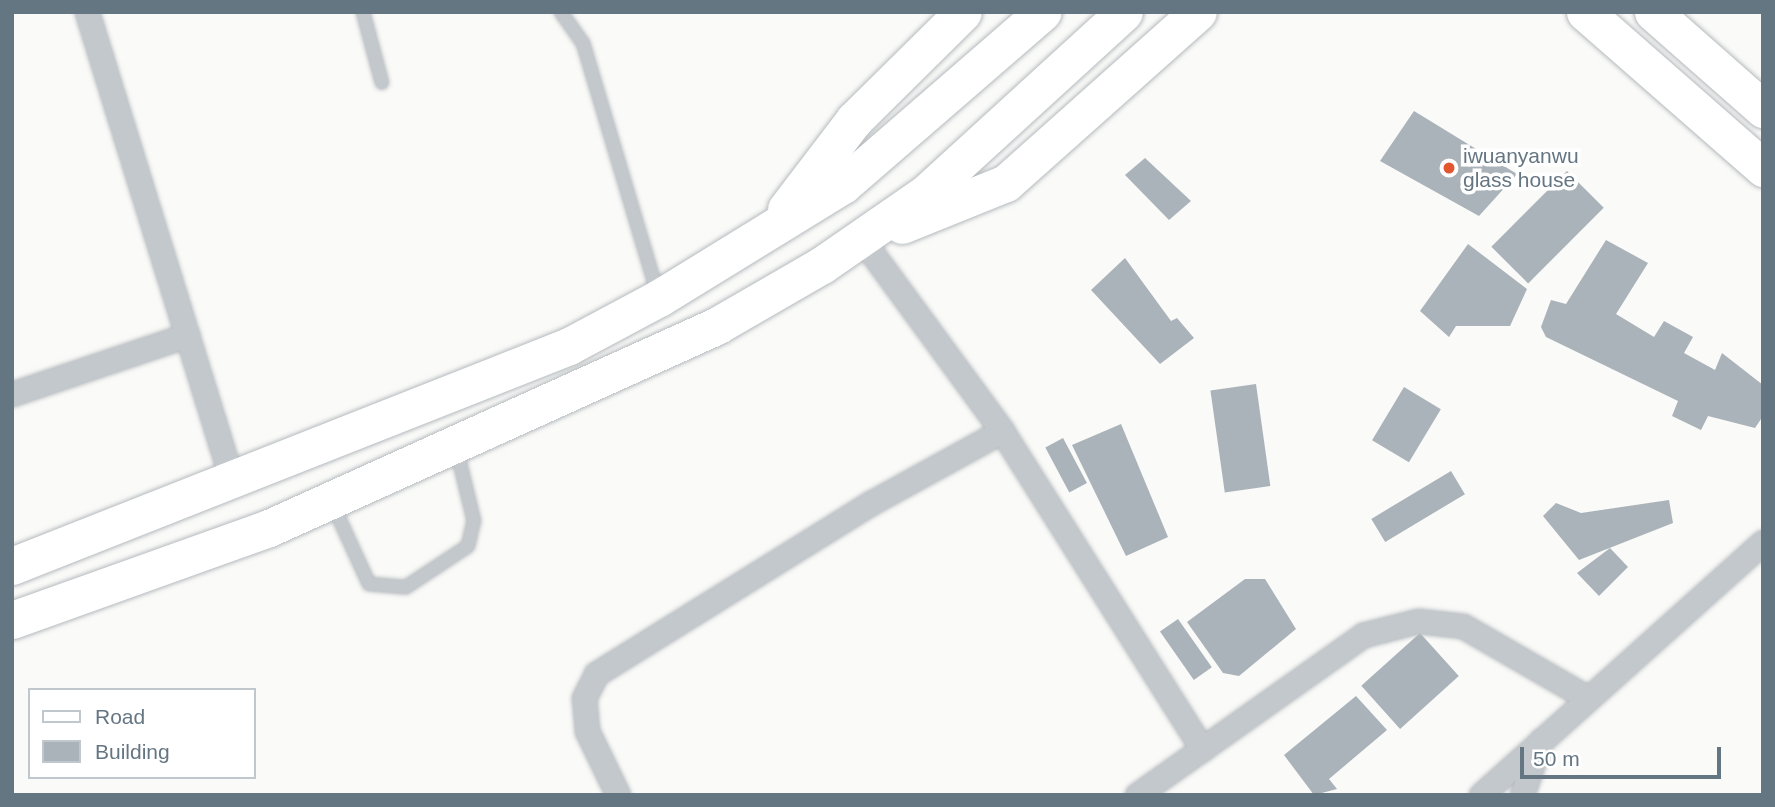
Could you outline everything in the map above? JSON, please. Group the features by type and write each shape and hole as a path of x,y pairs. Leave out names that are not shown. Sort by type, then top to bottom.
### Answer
{"main road":[{"path":"771,228 854,120 963,12"},
{"path":"12,566 569,345 659,298 843,185 1043,12"},
{"path":"12,620 330,500 718,325 861,239 967,161 1124,12"},
{"path":"861,239 1006,183 1198,12"},
{"path":"1585,12 1763,168"},
{"path":"1653,12 1763,108"}],"street":[{"path":"87,12 232,480"},
{"path":"861,239 1002,431 1202,749"},
{"path":"12,394 187,335"},
{"path":"618,795 587,731 584,698 596,674 848,517 1002,431"},
{"path":"1481,795 1584,696 1763,542"},
{"path":"1138,795 1363,635 1418,621 1463,626 1584,696"},
{"path":"1522,795 1544,734"}],"lane":[{"path":"363,12 382,83"},
{"path":"561,12 583,43 659,298"},
{"path":"330,500 369,584 406,587 468,546 474,521 455,443"}],"building":[{"name":"iwuanyanwu glass house","path":"1414,111 1517,174 1479,216 1380,161"},
{"path":"1145,158 1191,201 1169,220 1125,175"},
{"path":"1567,171 1604,208 1528,283 1491,247"},
{"path":"1606,240 1648,263 1616,314 1654,337 1664,321 1693,337 1684,353 1715,370 1722,353 1763,385 1763,416 1755,428 1708,416 1701,430 1672,416 1678,401 1546,337 1541,327 1551,300 1566,304"},
{"path":"1468,244 1527,289 1510,326 1456,326 1449,337 1420,311"},
{"path":"1125,258 1171,321 1177,318 1194,338 1160,364 1091,290"},
{"path":"1256,384 1270,486 1225,492 1210,390"},
{"path":"1404,387 1441,409 1409,462 1372,440"},
{"path":"1121,424 1168,537 1126,556 1072,445"},
{"path":"1063,438 1087,483 1069,492 1045,447"},
{"path":"1451,471 1465,494 1385,542 1371,519"},
{"path":"1669,500 1673,523 1579,560 1543,516 1556,503 1581,513"},
{"path":"1610,548 1628,567 1599,596 1577,573"},
{"path":"1245,579 1265,579 1296,629 1239,676 1223,673 1187,622"},
{"path":"1178,619 1212,667 1194,680 1160,632"},
{"path":"1420,633 1459,676 1400,729 1361,686"},
{"path":"1356,696 1387,730 1329,779 1337,789 1314,795 1284,755"}],"place":[{"name":"iwuanyanwu glass house","path":"1449,168"}]}
